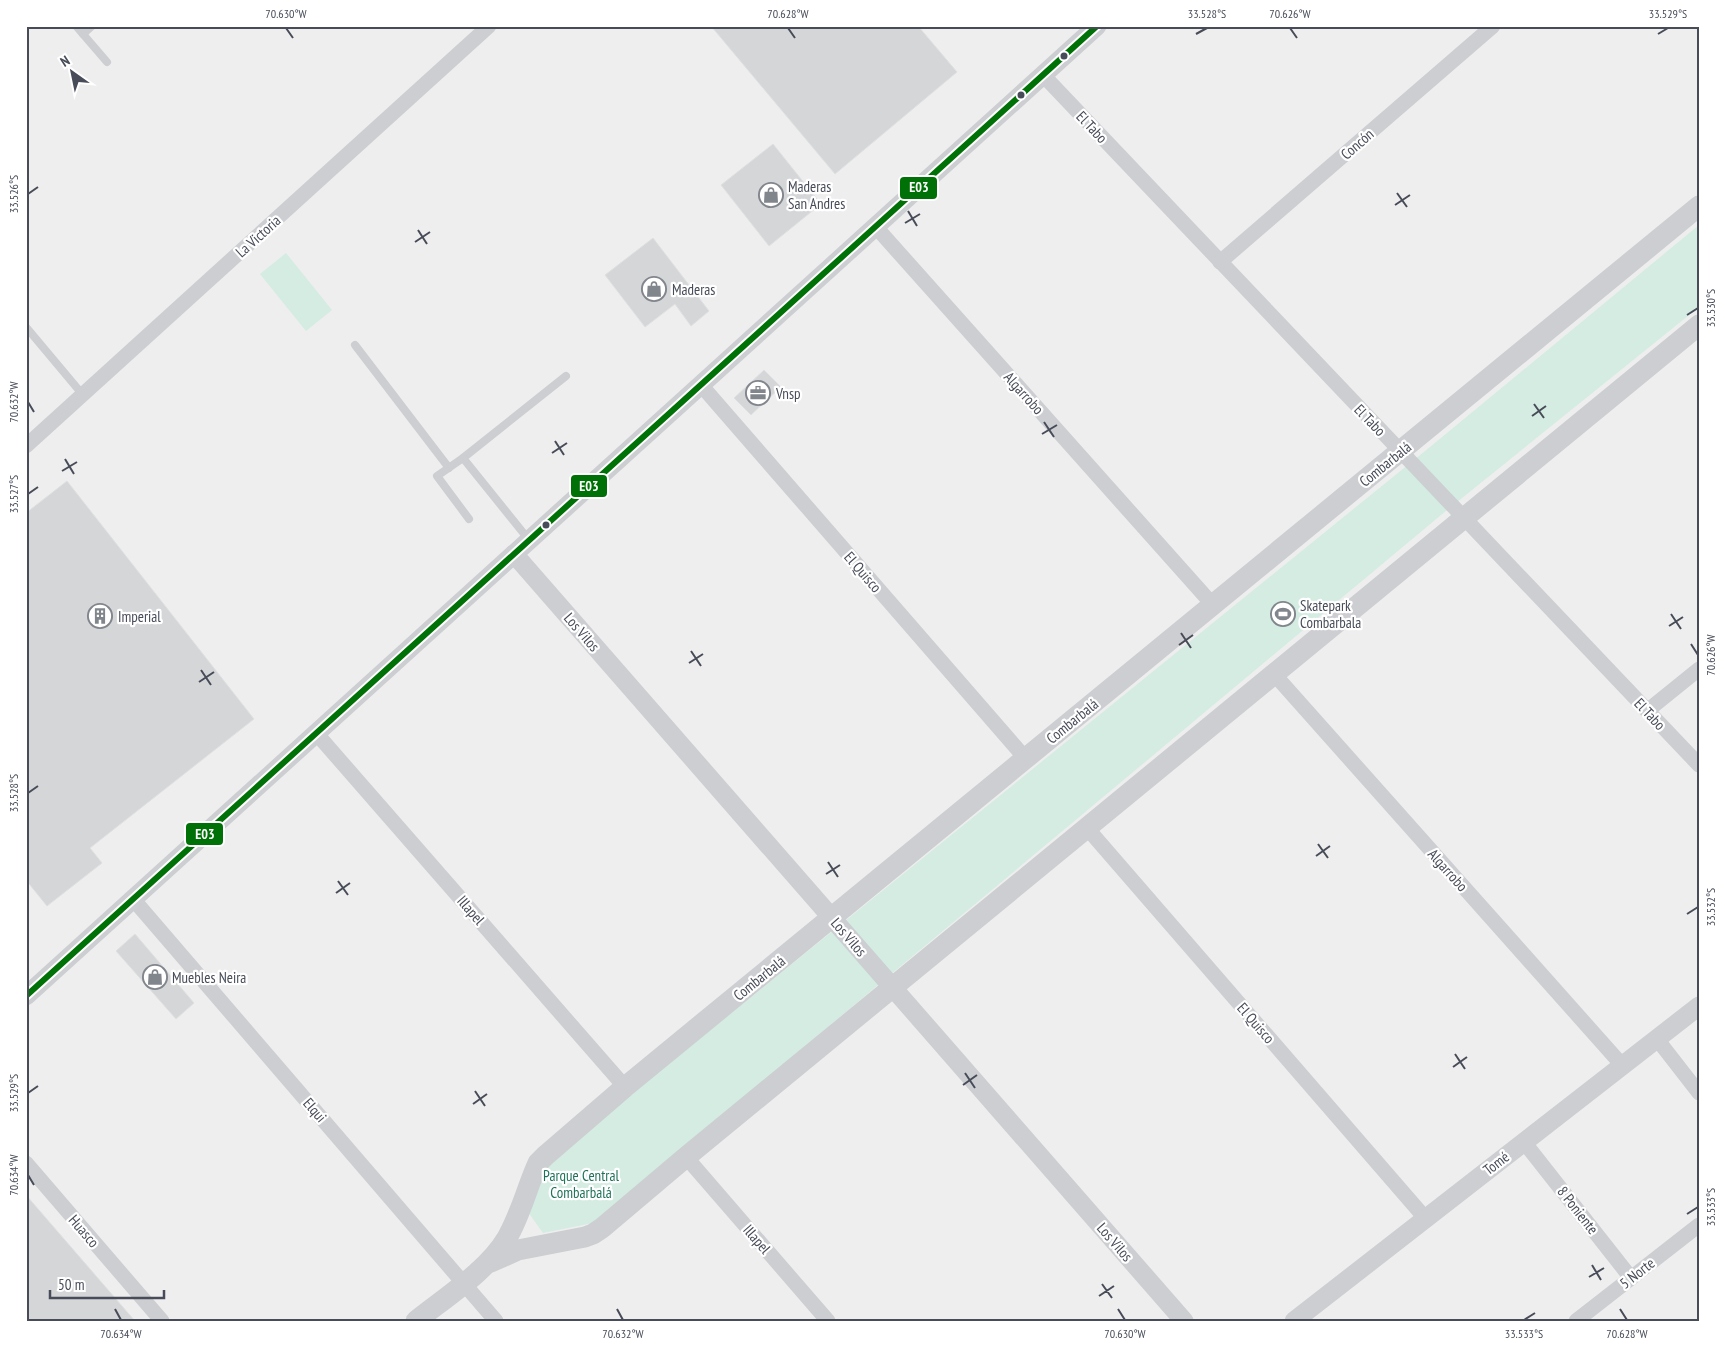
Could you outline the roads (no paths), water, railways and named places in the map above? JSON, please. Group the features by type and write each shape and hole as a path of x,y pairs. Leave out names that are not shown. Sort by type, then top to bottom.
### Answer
{"main road":[{"name":"Combarbalá","path":"484,1266 507,1238 538,1163 625,1087 1699,206"},
{"name":"Combarbalá","path":"416,1321 484,1266 506,1254 585,1237 602,1228 892,987 1699,325"},
{"path":"520,1210 528,1230 542,1241 550,1244"}],"street":[{"name":"La Victoria","path":"26,446 489,26"},
{"path":"26,996 1097,26"},
{"name":"Concón","path":"1220,262 1493,26"},
{"name":"El Tabo","path":"1043,75 1699,765"},
{"name":"Algarrobo","path":"876,226 1213,605"},
{"name":"El Quisco","path":"701,385 1026,758"},
{"name":"Los Vilos","path":"514,554 1184,1321"},
{"path":"1647,711 1699,669"},
{"name":"Algarrobo","path":"1274,674 1622,1066"},
{"name":"Illapel","path":"316,733 625,1087"},
{"name":"El Quisco","path":"1087,828 1426,1218"},
{"name":"Elqui","path":"133,899 496,1321"},
{"name":"Tomé","path":"1294,1321 1699,1006"},
{"path":"1657,1039 1699,1093"},
{"name":"8 Poniente","path":"1524,1142 1631,1278"},
{"name":"Illapel","path":"686,1157 828,1321"},
{"name":"Huasco","path":"26,1163 162,1321"},
{"name":"5 Norte","path":"1576,1321 1699,1225"}],"lane":[{"path":"76,26 107,62"},
{"path":"82,34 92,26"},
{"path":"26,327 83,395"},
{"path":"355,345 449,468"},
{"path":"470,519 437,476 463,458 566,376"},
{"path":"463,458 529,540"}],"place":[{"name":"Maderas San Andres","path":"771,195"},
{"name":"Maderas","path":"654,289"},
{"name":"Vnsp","path":"758,393"},
{"name":"Skatepark Combarbala","path":"1283,614"},
{"name":"Imperial","path":"100,616"},
{"name":"Muebles Neira","path":"155,977"}],"park label":[{"name":"Parque Central Combarbalá","path":"581,1184"}]}
